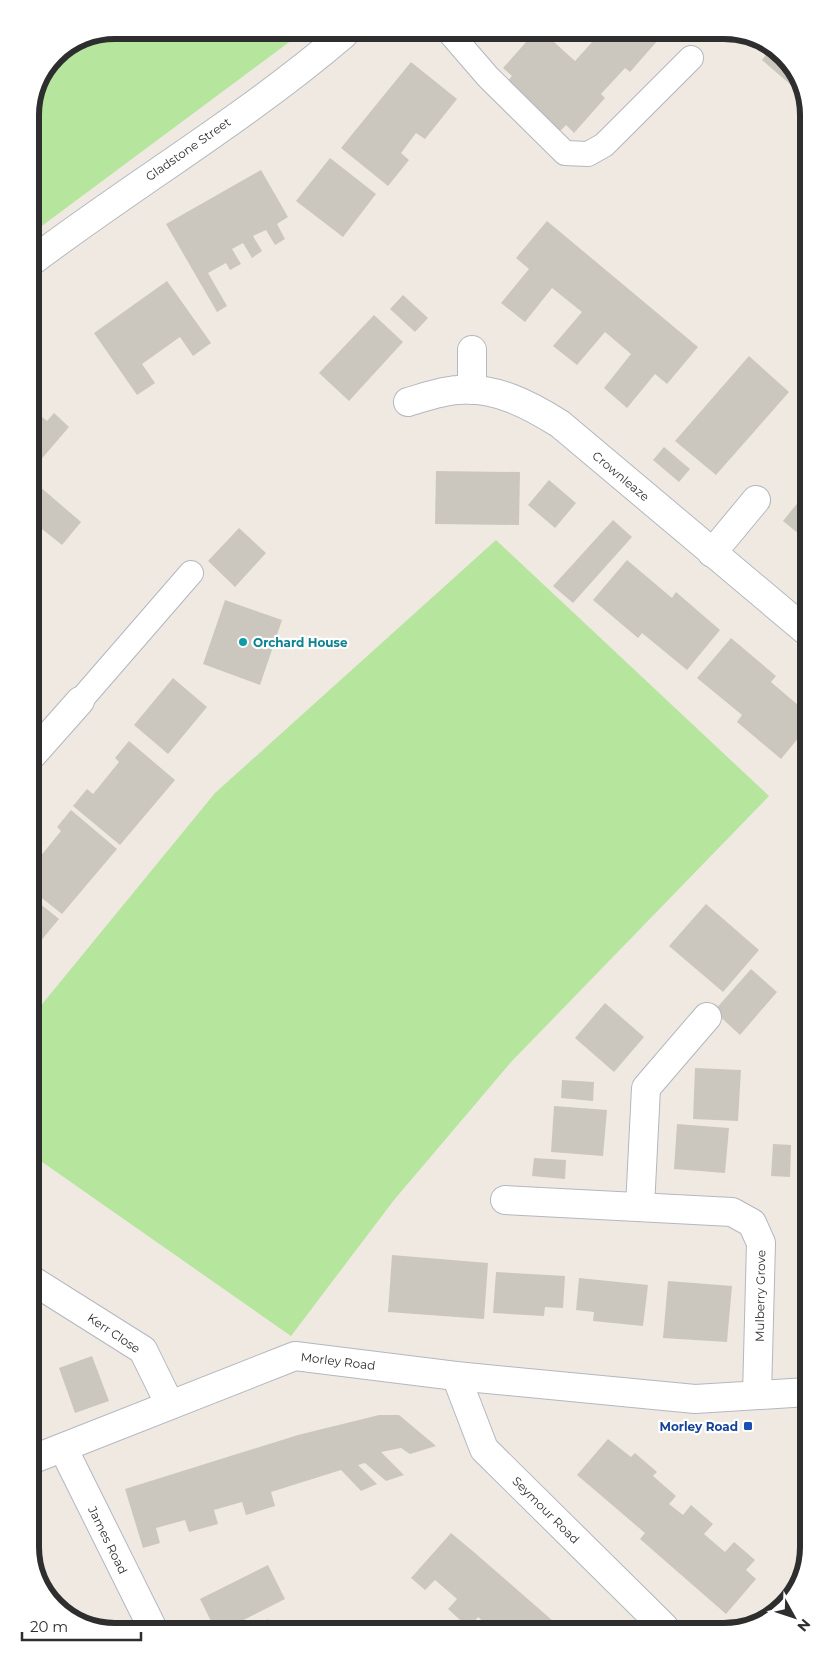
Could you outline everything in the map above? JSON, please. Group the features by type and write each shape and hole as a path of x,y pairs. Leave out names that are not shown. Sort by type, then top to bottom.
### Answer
{"street":[{"name":"Gladstone Street","path":"39,256 91,217 254,104 338,39"},
{"path":"472,350 472,390"},
{"name":"Crownleaze","path":"408,402 445,392 472,390 508,398 533,407 560,424 800,626"},
{"path":"712,553 756,500"},
{"path":"39,747 80,701"},
{"path":"640,1207 646,1088 707,1016"},
{"name":"Mulberry Grove","path":"505,1200 732,1212 752,1223 761,1244 757,1395"},
{"name":"Kerr Close","path":"39,1285 143,1350 170,1405"},
{"name":"Morley Road","path":"39,1457 295,1356 456,1376 695,1399 800,1392"},
{"name":"Seymour Road","path":"456,1376 484,1449 661,1623"},
{"name":"James Road","path":"63,1448 150,1623"}],"lane":[{"path":"455,39 488,77 565,153 588,154 604,145 691,58"},
{"path":"80,701 191,573"}],"green space":[{"path":"115,39 293,39 39,228 39,110 41,95 54,69 77,49 100,40"},
{"path":"496,540 769,796 512,1061 394,1200 291,1336 39,1160 39,1008 215,793"}],"building":[{"path":"529,39 551,39 575,61 593,41 591,39 659,39 630,72 625,68 601,94 605,98 574,133 566,125 559,132 505,84 512,76 503,68"},
{"path":"768,53 770,54 785,69 793,83 791,85 762,60"},
{"path":"411,62 457,99 425,139 416,133 401,153 409,160 388,186 341,148"},
{"path":"330,158 376,194 343,237 296,201"},
{"path":"261,170 288,217 277,224 285,239 275,245 266,230 253,236 262,251 252,258 243,243 232,249 241,264 230,270 226,263 208,273 227,306 217,312 166,224"},
{"path":"547,221 698,347 667,384 655,374 627,408 604,388 631,354 605,332 577,365 553,346 582,312 552,288 525,322 501,303 529,269 516,258"},
{"path":"167,281 211,343 193,356 180,337 142,364 155,383 137,395 94,333"},
{"path":"403,295 428,318 415,332 390,309"},
{"path":"374,315 403,342 349,401 319,373"},
{"path":"749,356 789,392 716,475 675,441"},
{"path":"54,413 69,427 39,462 39,414 47,421"},
{"path":"664,447 690,469 679,482 653,460"},
{"path":"436,471 520,472 519,525 435,524"},
{"path":"549,480 576,503 555,528 528,505"},
{"path":"39,486 81,522 62,545 39,527"},
{"path":"800,500 800,535 783,521"},
{"path":"613,520 632,537 573,603 553,586"},
{"path":"239,528 266,553 235,587 208,561"},
{"path":"627,560 672,598 676,592 720,630 687,670 642,633 638,638 593,600"},
{"name":"Orchard House","path":"225,600 282,620 260,685 203,664"},
{"path":"731,638 776,676 771,682 800,707 800,736 781,759 737,722 742,715 697,678"},
{"path":"173,678 207,707 168,754 134,725"},
{"path":"129,741 175,780 120,845 73,806 87,789 93,794 119,762 115,758"},
{"path":"71,810 117,849 62,914 39,896 39,858 61,831 57,827"},
{"path":"39,903 59,919 39,943"},
{"path":"706,904 759,950 723,992 669,946"},
{"path":"751,969 777,992 740,1035 714,1011"},
{"path":"605,1003 644,1037 614,1072 575,1038"},
{"path":"695,1068 741,1070 738,1121 693,1119"},
{"path":"562,1080 594,1082 593,1101 561,1098"},
{"path":"554,1106 607,1110 603,1156 551,1152"},
{"path":"677,1124 729,1128 725,1173 674,1169"},
{"path":"773,1144 791,1145 790,1177 771,1176"},
{"path":"534,1158 566,1160 565,1179 532,1176"},
{"path":"392,1255 488,1263 484,1319 388,1312"},
{"path":"496,1272 565,1276 563,1308 545,1307 544,1316 493,1313"},
{"path":"579,1278 648,1285 643,1326 593,1321 594,1312 576,1310"},
{"path":"668,1281 732,1286 727,1342 663,1338"},
{"path":"92,1356 109,1401 75,1413 59,1368"},
{"path":"379,1415 399,1415 436,1446 410,1454 401,1448 381,1452 404,1475 386,1481 365,1463 358,1465 377,1484 361,1491 341,1470 271,1492 275,1506 246,1515 242,1502 214,1510 218,1524 189,1532 185,1520 156,1528 160,1543 143,1548 125,1489 298,1435"},
{"path":"608,1439 631,1457 635,1453 657,1472 653,1476 676,1496 669,1504 683,1515 691,1505 713,1524 704,1534 725,1552 734,1542 755,1560 746,1570 756,1579 726,1614 640,1539 645,1533 577,1475"},
{"path":"451,1533 555,1623 485,1623 478,1617 473,1623 463,1623 448,1609 457,1599 435,1580 425,1590 411,1578"},
{"path":"268,1565 285,1599 238,1623 212,1623 200,1599"},
{"path":"268,1619 270,1623 261,1623"}],"place":[{"name":"Orchard House","path":"243,642"},
{"name":"Morley Road","path":"748,1426"}]}
